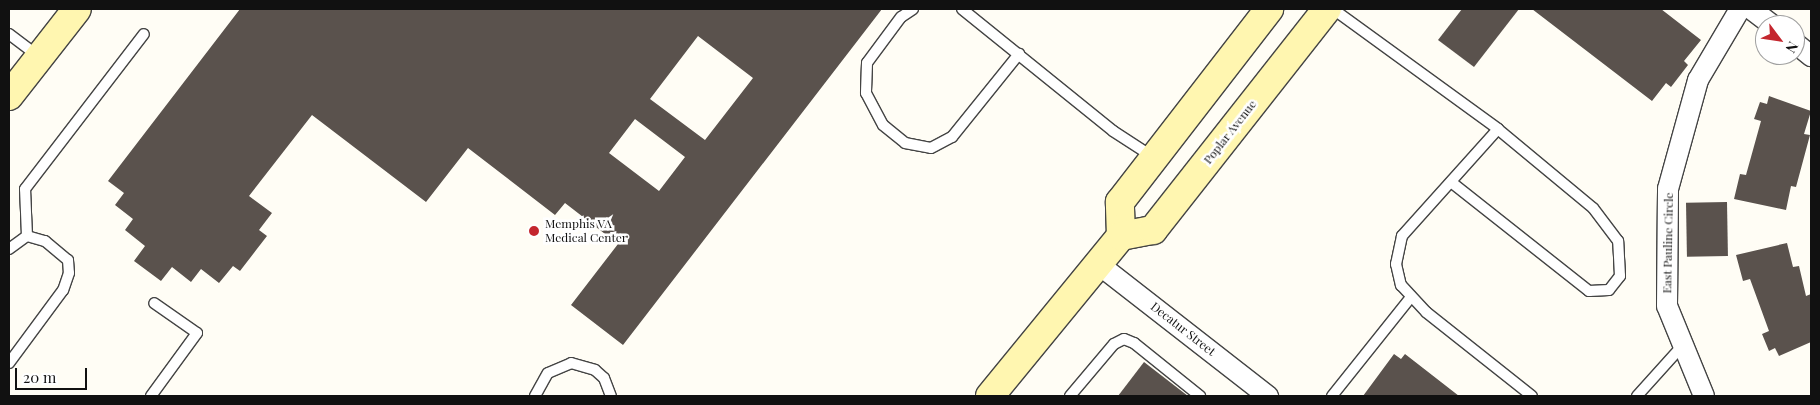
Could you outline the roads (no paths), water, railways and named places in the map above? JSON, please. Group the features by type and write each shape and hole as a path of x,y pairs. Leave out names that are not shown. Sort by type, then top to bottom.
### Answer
{"main road":[{"path":"9,96 75,9"},
{"path":"990,396 1121,236 1120,202 1269,9"},
{"name":"Poplar Avenue","path":"1121,236 1153,230 1326,9"}],"street":[{"name":"East Pauline Circle","path":"1704,396 1667,306 1668,189 1698,80 1740,9"},
{"name":"Decatur Street","path":"1097,263 1268,396"}],"lane":[{"path":"913,9 901,17 868,63 867,73 866,93 883,125 905,143 931,148 952,137 1020,54"},
{"path":"962,9 1114,131 1154,158"},
{"path":"1333,9 1498,130 1593,208 1618,241 1620,276 1609,290 1589,291 1451,182"},
{"path":"9,34 39,58"},
{"path":"27,236 25,189 144,34"},
{"path":"1498,130 1402,236 1396,264 1401,285 1411,297 1532,396"},
{"path":"9,249 27,236"},
{"path":"9,363 63,290 69,274 68,260 45,241 27,236"},
{"path":"1332,396 1411,297"},
{"path":"151,396 197,334 154,303"},
{"path":"1070,396 1114,344 1124,339 1134,343 1200,396"},
{"path":"1637,396 1683,345"},
{"path":"535,396 548,373 571,363 595,370 604,378 611,396"}],"place":[{"name":"Memphis VA Medical Center","path":"534,231"}]}
